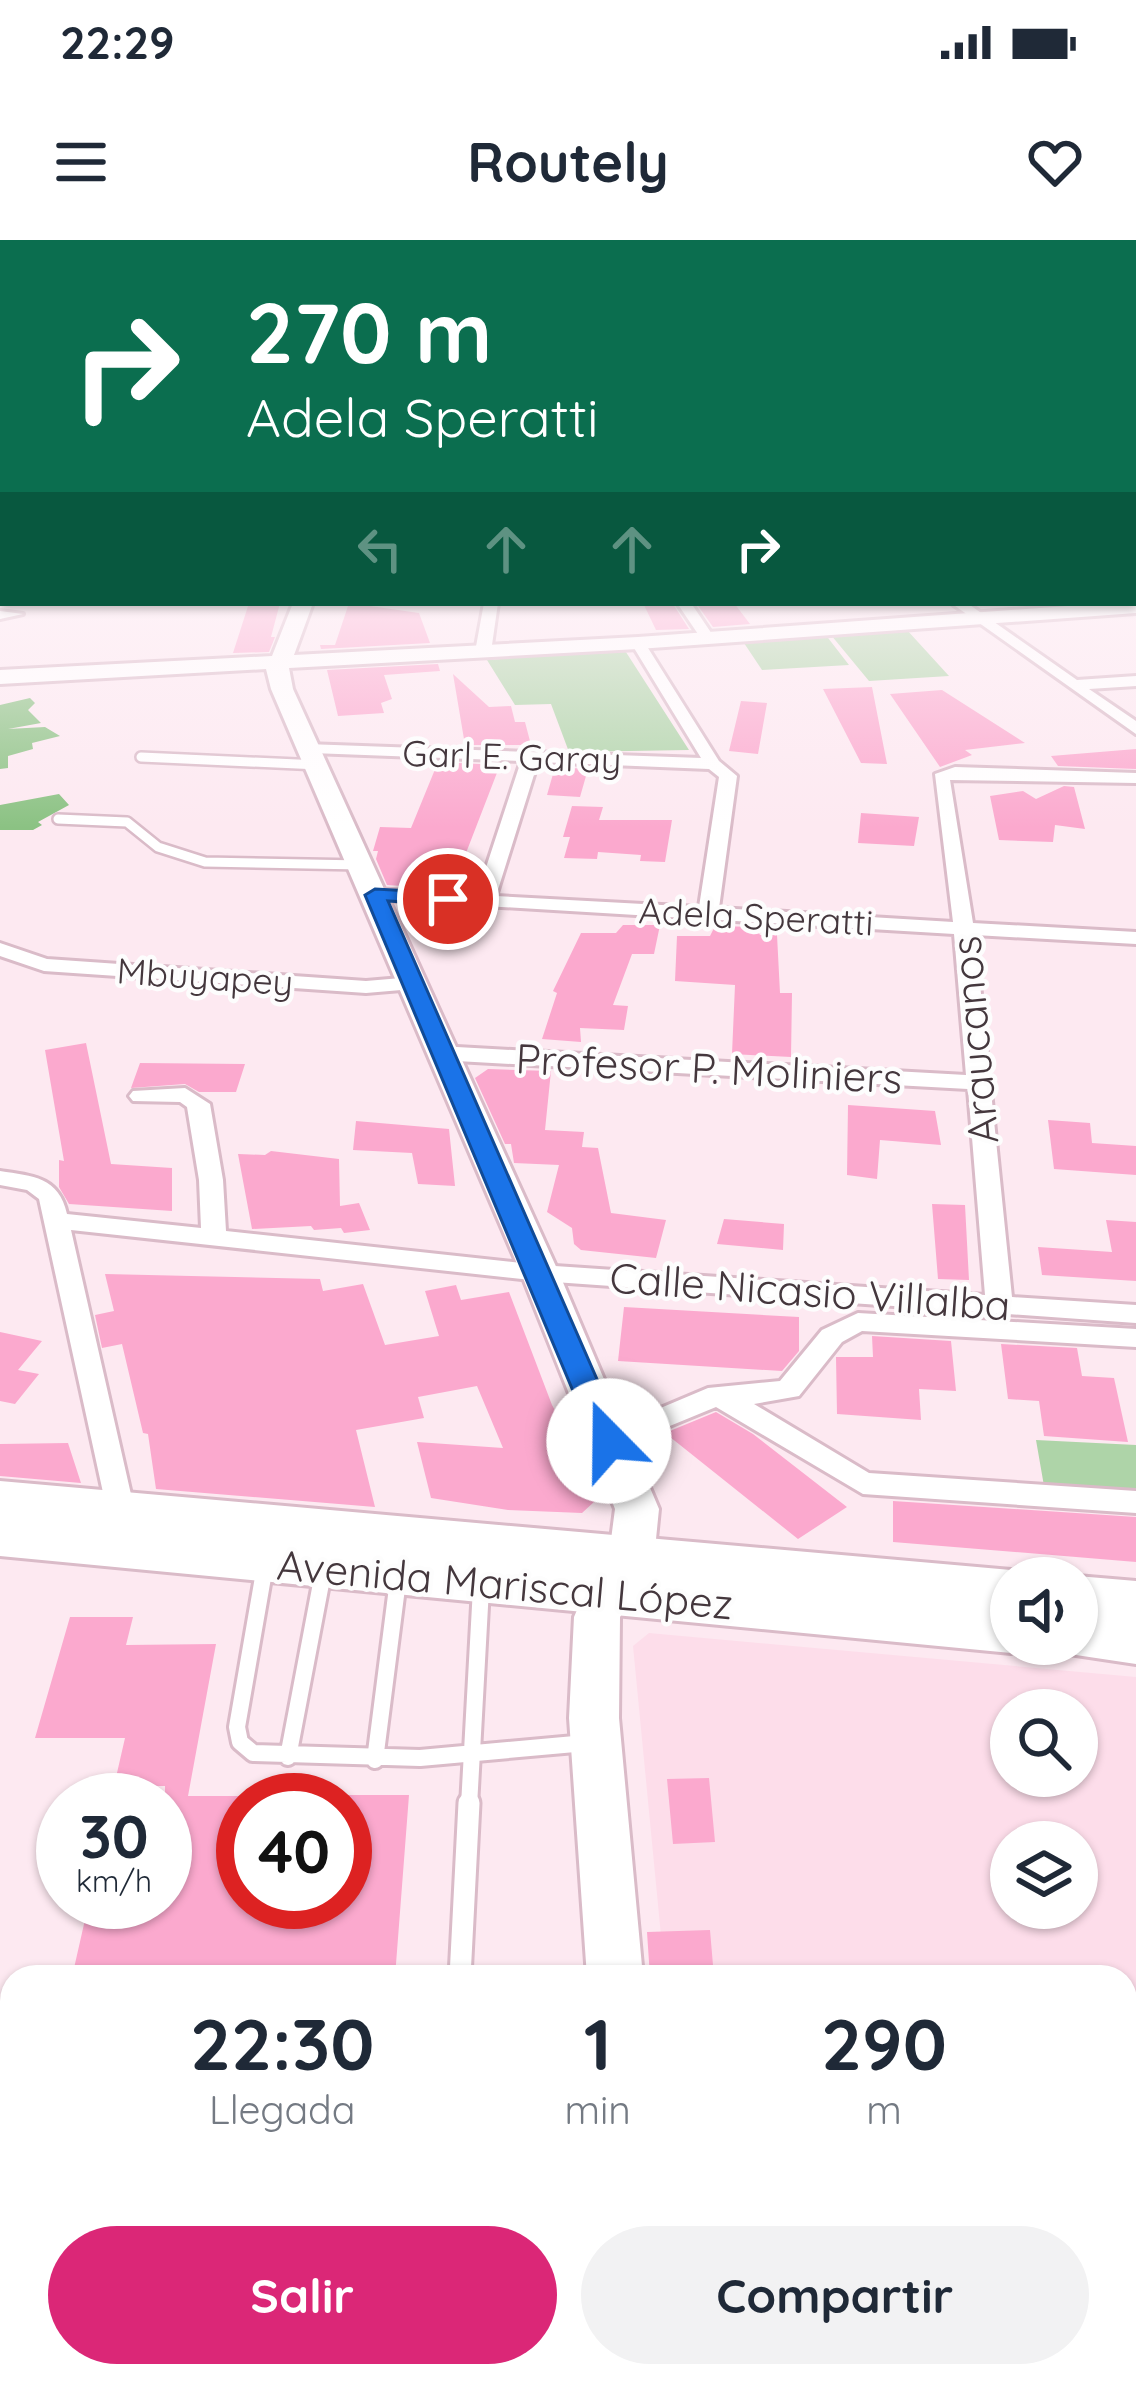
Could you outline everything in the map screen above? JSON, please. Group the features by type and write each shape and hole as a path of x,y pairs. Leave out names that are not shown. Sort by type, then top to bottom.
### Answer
{"highway":[{"name":"Avenida Mariscal López","path":"0,1501 120,1512 990,1627"},
{"name":"Avenida Mariscal López","path":"0,1536 481,1583 618,1577 990,1591"},
{"path":"1098,1600 1136,1604"},
{"path":"1098,1638 1136,1641"}],"street":[{"path":"295,628 278,671 282,688 540,1274 637,1509 618,1577 597,1617 597,1742 613,1965"},
{"path":"483,652 487,628"},
{"path":"701,628 707,637"},
{"path":"0,676 284,664 840,628"},
{"path":"992,628 1136,729"},
{"path":"638,643 710,758 728,776 708,914"},
{"path":"1074,686 1136,681"},
{"name":"Garl E. Garay","path":"315,756 710,758"},
{"path":"485,901 531,756"},
{"name":"Araucanos","path":"999,1303 964,928 941,778 955,772 1136,778"},
{"name":"Adela Speratti","path":"369,880 485,901 1136,938"},
{"name":"Mbuyapey","path":"0,949 44,965 365,987 413,983"},
{"name":"Profesor P. Moliniers","path":"439,1053 979,1083"},
{"path":"141,1096 185,1095 198,1104 212,1180 214,1236"},
{"path":"0,1178 35,1184 51,1196 120,1512"},
{"name":"Calle Nicasio Villalba","path":"54,1220 540,1274 1136,1314"},
{"path":"609,1441 649,1428 709,1395 730,1398 789,1389 832,1336 858,1322 1136,1338"},
{"path":"730,1398 863,1484 1136,1502"}],"lane":[{"path":"141,757 315,756"},
{"path":"58,819 127,822 158,848 205,862 369,880"},
{"path":"266,1562 237,1727 240,1742 253,1753 375,1760 472,1759 597,1742"},
{"path":"288,1757 324,1568"},
{"path":"375,1760 398,1575"},
{"path":"461,1965 481,1583"}],"shaded area":[{"path":"649,1633 1136,1677 1136,1965 664,1965 633,1646"}],"green space":[{"path":"907,630 949,676 869,681 831,635"},
{"path":"825,634 849,665 762,670 742,640"},
{"path":"624,649 689,750 569,752 551,704 515,705 487,660"},
{"path":"30,698 35,703 28,710 41,723 8,729 45,727 60,736 8,756 8,768 0,769 0,705"},
{"path":"59,794 69,805 38,822 42,825 33,830 0,830 0,805"},
{"path":"1036,1440 1136,1445 1136,1492 1044,1486"}],"building":[{"path":"241,628 273,628 269,652 233,653"},
{"path":"341,628 425,628 430,643 321,649 320,645 335,645"},
{"path":"438,664 440,671 384,675 392,699 381,703 384,713 338,716 327,670"},
{"path":"453,674 489,707 511,706 515,722 525,722 531,745 465,745"},
{"path":"872,687 887,764 861,763 823,689"},
{"path":"942,690 1025,743 965,750 972,755 940,767 890,694"},
{"path":"741,701 767,703 758,754 729,751"},
{"path":"1136,749 1136,769 1058,766 1051,756"},
{"path":"438,762 500,765 466,853 473,854 465,890 387,885 376,859 378,851 373,851 380,827 411,828"},
{"path":"555,767 588,769 580,797 547,795"},
{"path":"1064,786 1074,787 1085,829 1055,825 1053,842 999,840 990,796 1023,791 1036,799"},
{"path":"572,806 603,807 599,820 672,820 665,862 598,852 597,859 564,858 570,837 563,837"},
{"path":"861,813 919,817 914,846 858,843"},
{"path":"623,925 660,925 654,954 632,954 613,1005 628,1006 624,1030 580,1028 581,1042 542,1039 557,993 553,991 581,933 616,933"},
{"path":"715,926 756,927 760,935 777,935 780,993 792,993 791,1057 732,1054 735,985 675,981 677,936 710,936"},
{"path":"86,1043 111,1164 172,1168 172,1211 69,1204 59,1187 59,1160 64,1161 45,1050"},
{"path":"140,1063 245,1064 236,1092 199,1092 185,1084 131,1088"},
{"path":"488,1069 551,1071 545,1130 584,1132 582,1147 598,1148 611,1213 666,1220 656,1258 581,1250 574,1244 572,1228 547,1212 559,1165 514,1163 511,1144 505,1144 475,1078"},
{"path":"848,1105 935,1111 941,1145 880,1140 877,1179 847,1175"},
{"path":"1048,1120 1090,1123 1092,1143 1136,1146 1136,1175 1054,1169"},
{"path":"356,1121 449,1129 455,1186 418,1184 412,1153 353,1150"},
{"path":"271,1151 339,1159 340,1206 359,1203 370,1230 252,1229 238,1154"},
{"path":"932,1204 965,1205 969,1280 938,1279"},
{"path":"724,1219 784,1224 783,1250 717,1244"},
{"path":"1106,1220 1136,1222 1136,1281 1042,1275 1038,1247 1112,1252"},
{"path":"105,1274 320,1279 323,1291 363,1284 385,1345 439,1336 425,1291 456,1285 461,1300 509,1292 552,1405 580,1449 595,1501 582,1513 508,1510 431,1498 417,1442 503,1448 477,1386 418,1397 424,1418 356,1430 375,1507 156,1489 148,1434 143,1433 122,1344 102,1348 95,1315 114,1311"},
{"path":"624,1307 799,1317 799,1351 782,1371 618,1361"},
{"path":"0,1332 42,1341 18,1370 39,1374 15,1404 0,1401"},
{"path":"872,1336 951,1341 956,1391 919,1389 921,1420 837,1414 836,1357 873,1357"},
{"path":"1001,1344 1077,1348 1082,1376 1114,1378 1128,1442 1044,1436 1039,1401 1008,1399"},
{"path":"716,1412 753,1434 847,1507 798,1539 665,1433"},
{"path":"68,1443 81,1483 0,1476 0,1444"},
{"path":"893,1501 1136,1517 1136,1562 893,1542"},
{"path":"70,1617 133,1617 126,1645 216,1644 192,1774 117,1773 125,1738 35,1738"},
{"path":"709,1778 715,1842 673,1844 667,1779"},
{"path":"372,1795 409,1795 396,1965 75,1965 83,1929 192,1929 192,1796 216,1796 216,1929 372,1929"},
{"path":"710,1930 713,1965 649,1965 647,1932"}],"route":[{"path":"448,899 375,895 609,1441"}]}
